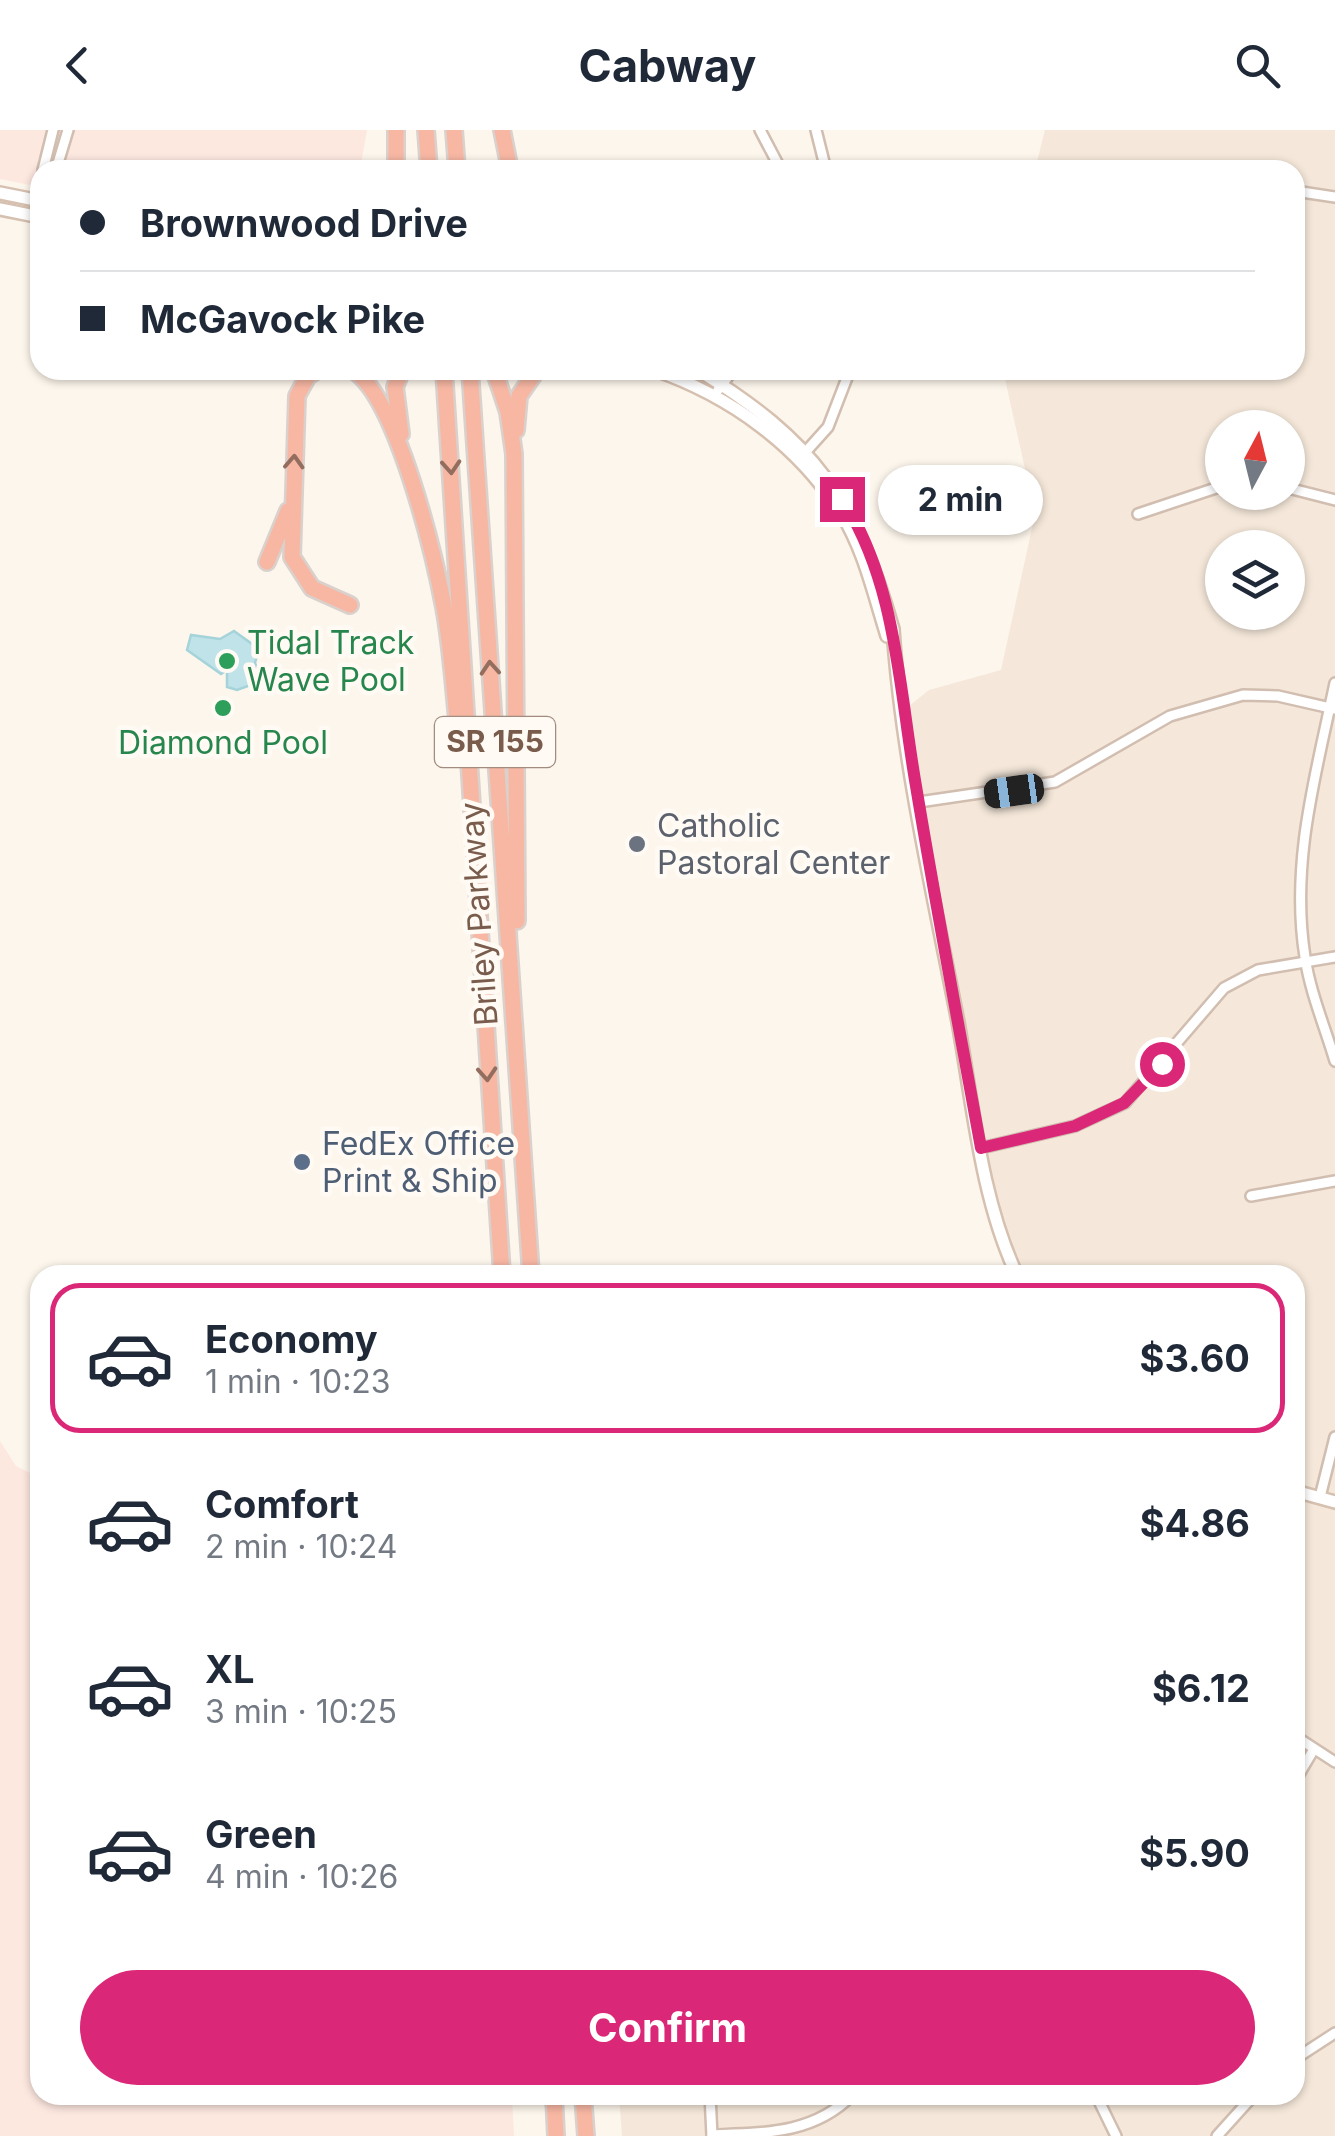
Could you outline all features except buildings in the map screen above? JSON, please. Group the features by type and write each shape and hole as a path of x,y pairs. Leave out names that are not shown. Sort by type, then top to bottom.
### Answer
{"highway":[{"path":"395,160 396,130"},
{"path":"426,130 428,160"},
{"path":"454,130 456,160"},
{"path":"502,130 508,160"},
{"path":"306,380 298,396 290,543 297,568 312,588 350,606"},
{"path":"364,380 371,386 401,450"},
{"path":"376,380 384,411"},
{"path":"400,380 395,404 401,450 445,609 476,896"},
{"name":"Briley Parkway","path":"445,380 501,1265"},
{"name":"Briley Parkway","path":"471,380 530,1265"},
{"path":"497,380 508,412 514,454"},
{"path":"521,1114 514,454 519,396 529,380"},
{"path":"267,562 292,501"},
{"path":"554,2105 556,2136"},
{"path":"584,2105 586,2136"}],"main road":[{"path":"0,194 30,200"},
{"path":"0,209 30,215"},
{"path":"686,380 718,390 778,423 841,514 862,559 895,658 981,1148 1004,1248 1013,1265"},
{"path":"708,380 802,456"},
{"path":"1305,1493 1335,1502"}],"street":[{"path":"45,160 54,130"},
{"path":"59,160 68,130"},
{"path":"760,130 776,160"},
{"path":"816,130 824,160"},
{"path":"1305,192 1335,197"},
{"path":"718,390 726,380"},
{"path":"802,456 835,414 847,380"},
{"path":"1138,514 1205,492"},
{"path":"1305,492 1335,500"},
{"path":"1335,683 1305,822 1298,880 1305,959 1335,1060"},
{"path":"919,802 1055,782 1170,716 1242,694 1278,696 1332,709"},
{"path":"981,1148 1075,1126 1124,1103 1224,988 1258,970 1305,959 1335,958"},
{"path":"1251,1196 1335,1181"},
{"path":"1320,1497 1335,1437"},
{"path":"1305,1743 1335,1762"},
{"path":"1305,1764 1314,1749"},
{"path":"1305,2052 1335,2032"},
{"path":"710,2105 712,2135 796,2128 832,2113 841,2105"},
{"path":"1101,2105 1116,2136"},
{"path":"1217,2136 1245,2105"}],"shaded area":[{"path":"0,130 367,130 362,160 30,160 30,185 0,179"},
{"path":"1045,130 1335,130 1335,2136 622,2136 620,2105 1305,2105 1305,1265 1018,1265 981,1148 904,710 929,690 1001,670 1035,514 1005,380 1305,380 1305,160 1038,160"},
{"path":"0,1441 16,1466 30,1473 30,2105 512,2105 514,2136 0,2136"}],"water":[{"name":"Tidal Track Wave Pool","path":"234,631 259,649 255,663 262,681 237,690 227,687 227,670 221,674 187,650 191,635 220,639"}],"place":[{"name":"Tidal Track Wave Pool","path":"227,661"},
{"name":"Diamond Pool","path":"223,708"},
{"name":"Catholic Pastoral Center","path":"637,844"},
{"name":"FedEx Office Print & Ship","path":"302,1162"}],"route":[{"path":"842,499 870,558 893,629 933,892 981,1148 1075,1126 1124,1103 1162,1064"}]}
